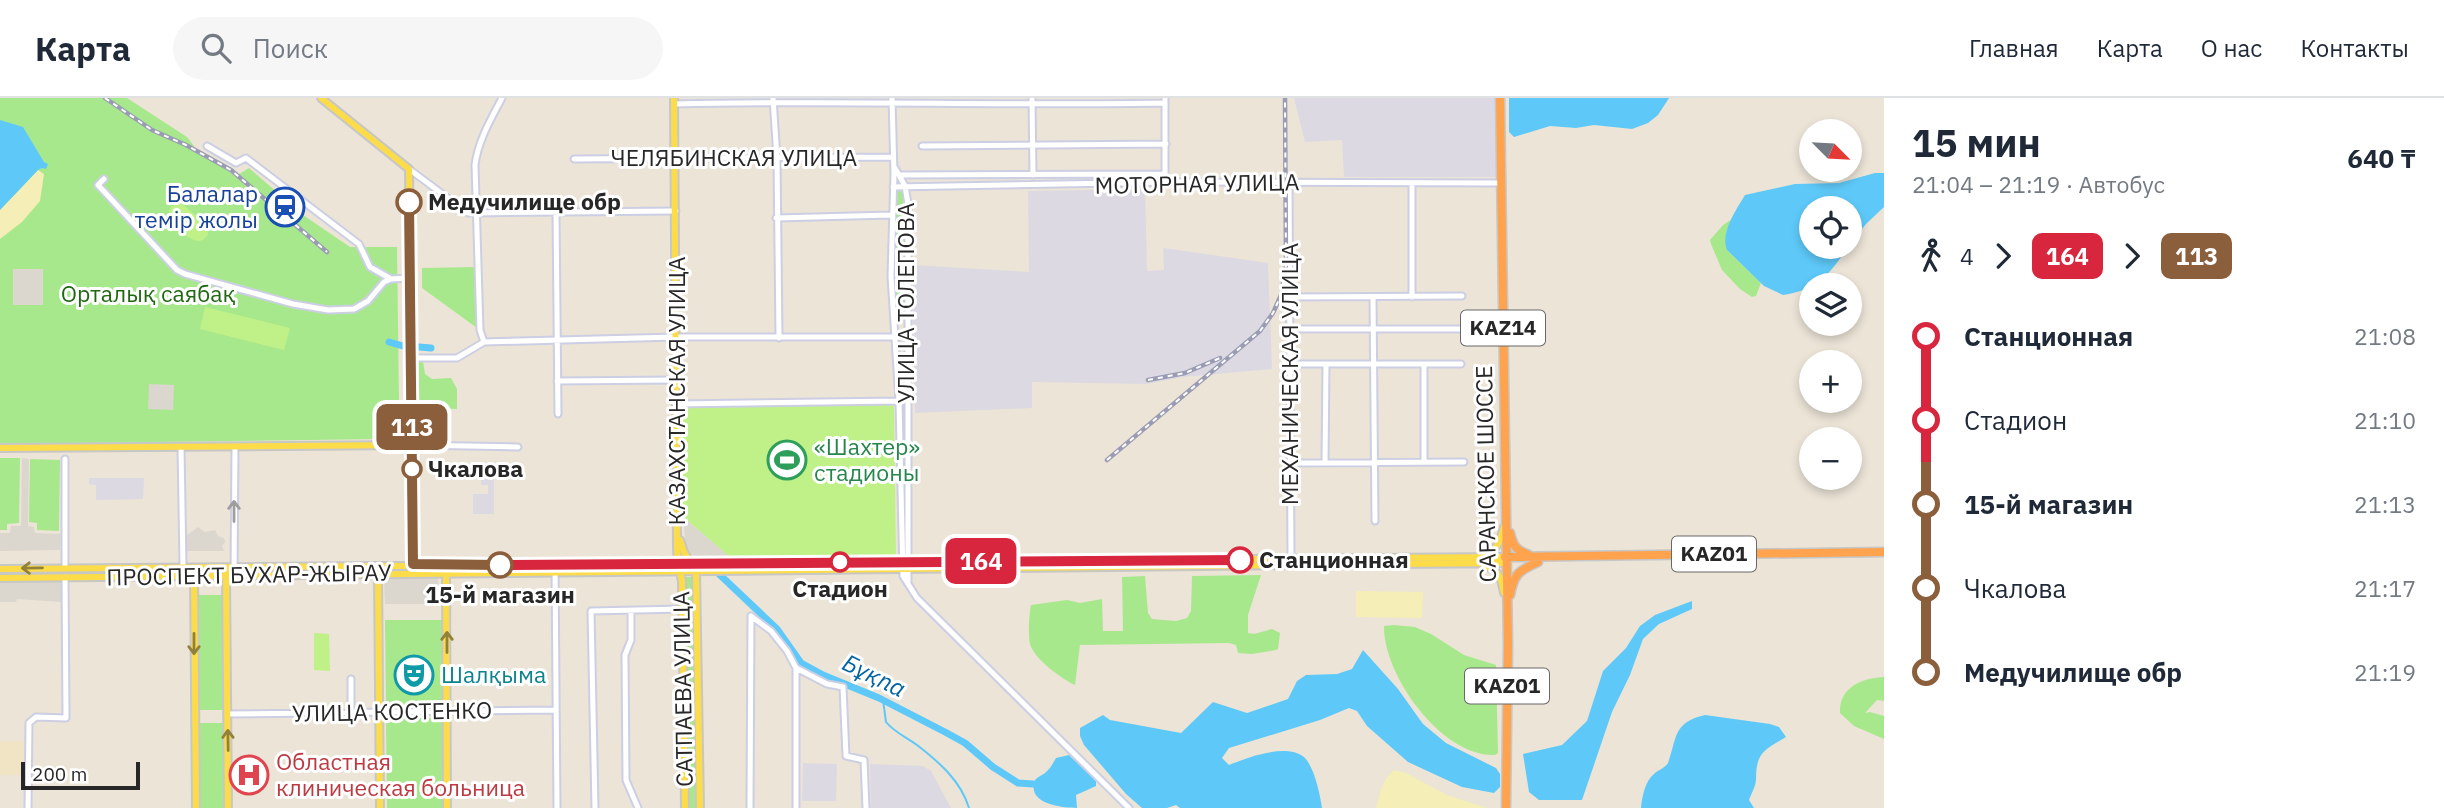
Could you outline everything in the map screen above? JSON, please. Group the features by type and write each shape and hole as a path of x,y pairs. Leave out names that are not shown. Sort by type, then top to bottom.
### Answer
{"highway":[{"name":"САРАНСКОЕ ШОССЕ","path":"1500,98 1507,608 1506,808"},
{"path":"1506,518 1512,544 1518,551 1536,559"},
{"name":"KАZ01","path":"1506,560 1884,554"},
{"path":"1507,608 1516,575 1536,559"}],"main road":[{"path":"321,98 409,169 413,573"},
{"name":"КАЗАХСТАНСКАЯ УЛИЦА","path":"674,101 678,567"},
{"path":"0,448 412,445"},
{"path":"1477,560 1500,545 1506,518"},
{"path":"678,532 684,552 695,567"},
{"path":"1477,560 1494,568 1501,575 1507,608"},
{"name":"ПРОСПЕКТ БУХАР-ЖЫРАУ","path":"0,578 446,573 554,568 1506,560"},
{"name":"ПРОСПЕКТ БУХАР-ЖЫРАУ","path":"0,569 413,564 554,568"},
{"path":"446,564 447,808"},
{"path":"378,565 380,808"},
{"path":"194,566 195,808"},
{"path":"226,566 228,808"},
{"name":"САТПАЕВА УЛИЦА","path":"678,567 682,580 685,808"},
{"name":"САТПАЕВА УЛИЦА","path":"695,567 700,808"}],"street":[{"path":"484,342 480,330 475,214 476,156 502,98"},
{"path":"773,100 779,338"},
{"name":"УЛИЦА ТОЛЕПОВА","path":"892,100 894,167 905,186 908,204 905,565"},
{"path":"674,101 1165,100 1165,183"},
{"path":"1033,101 1033,175"},
{"path":"922,146 1166,144"},
{"path":"207,146 231,162 236,163 246,158 359,244 370,267 391,279"},
{"name":"ЧЕЛЯБИНСКАЯ УЛИЦА","path":"574,159 893,157"},
{"path":"409,169 463,211 475,214 676,211"},
{"name":"МОТОРНАЯ УЛИЦА","path":"897,174 1165,174"},
{"name":"УЛИЦА ТОЛЕПОВА","path":"897,174 891,215 891,276 905,565"},
{"path":"104,179 98,185 177,270 185,274 305,307 328,310 354,309 368,302 384,282 410,278"},
{"name":"МОТОРНАЯ УЛИЦА","path":"893,187 1289,182 1501,183"},
{"name":"МЕХАНИЧЕСКАЯ УЛИЦА","path":"1289,182 1291,562"},
{"path":"1412,183 1412,297"},
{"path":"556,212 558,414"},
{"path":"776,218 891,215"},
{"path":"1373,296 1375,521"},
{"path":"1289,297 1462,296"},
{"path":"1289,328 1462,329"},
{"path":"410,358 457,358 484,342 676,337 906,337"},
{"path":"1289,364 1461,365"},
{"path":"1325,463 1326,364"},
{"path":"1424,364 1424,462"},
{"path":"557,381 676,380"},
{"path":"676,404 907,401"},
{"path":"412,445 518,447"},
{"path":"234,575 235,446"},
{"path":"181,447 183,566"},
{"path":"65,459 65,568"},
{"path":"1289,463 1464,462"},
{"path":"905,565 905,582 917,598 1129,808"},
{"path":"554,568 557,808"},
{"path":"28,808 29,723 36,717 66,718 65,577"},
{"path":"595,808 591,611 682,609"},
{"path":"631,611 631,640 625,655 626,780 627,788 638,808"},
{"path":"750,808 751,616 771,631 796,668 796,808"},
{"path":"796,668 827,684 843,687 846,757 864,760 866,808"},
{"path":"351,679 351,712"},
{"name":"УЛИЦА КОСТЕНКО","path":"227,714 556,710"}],"shaded area":[{"path":"1294,98 1495,98 1497,177 1344,177 1342,140 1305,142"},
{"path":"1145,189 1147,271 1164,270 1163,248 1268,263 1272,369 1182,377 1146,384 1032,382 1032,408 915,413 912,265 1029,272 1028,191"},
{"path":"13,269 43,269 43,305 13,305"},
{"path":"149,384 174,385 173,410 148,409"},
{"path":"22,458 29,459 28,526 34,527 35,533 61,534 60,550 0,551 0,533 10,533 11,526 21,526"},
{"path":"481,472 494,472 494,514 473,514 473,494 488,494 488,485 481,485"},
{"path":"89,478 144,478 143,499 96,500 96,485 89,484"},
{"path":"683,517 734,561 698,559 686,549"},
{"path":"198,527 205,532 215,530 218,536 224,538 224,551 187,551 187,535"},
{"path":"438,578 439,604 385,604 384,579"},
{"path":"0,581 61,581 61,602 17,599 16,602 0,602"},
{"path":"23,741 24,775 0,775 0,742"},
{"path":"803,763 837,764 836,801 802,801"},
{"path":"870,764 923,766 931,771 951,808 871,808"}],"green space":[{"name":"Орталық саябақ","path":"0,98 127,98 187,137 197,150 236,176 249,168 303,215 350,247 397,247 399,402 390,403 389,411 382,411 383,439 0,444"},
{"path":"903,189 904,310 896,311 895,190"},
{"path":"181,203 207,225 208,235 203,240 193,240 174,224 169,211"},
{"path":"1732,219 1726,233 1727,250 1761,283 1756,296 1752,297 1740,289 1722,270 1711,244 1710,240"},
{"path":"475,267 477,328 422,288 422,268"},
{"path":"205,307 290,328 284,350 200,329"},
{"path":"423,361 425,374 432,379 451,378 457,389 457,409 418,408 417,362"},
{"name":"«Шахтер» стадионы","path":"894,405 896,557 734,561 679,513 678,407"},
{"path":"0,458 20,458 19,523 7,524 7,530 0,530"},
{"path":"30,459 60,460 59,531 37,530 37,523 29,522"},
{"path":"1261,575 1248,615 1248,633 1272,629 1280,633 1276,650 1238,653 1236,645 1229,643 1080,645 1075,685 1043,662 1030,644 1031,605 1067,600 1080,603 1102,599 1103,631 1123,631 1122,577 1145,576 1148,613 1152,619 1176,621 1187,618 1191,611 1192,576"},
{"path":"686,577 695,577 698,808 688,808"},
{"path":"198,595 224,595 224,710 198,710"},
{"path":"385,620 443,620 444,705 386,706"},
{"path":"1384,626 1415,627 1464,655 1496,665 1498,753 1495,755 1475,752 1455,743 1419,710 1393,667 1386,646"},
{"path":"314,633 329,634 330,671 314,670"},
{"path":"1884,677 1884,701 1877,700 1865,713 1884,716 1884,739 1854,726 1840,713 1843,697 1848,690 1868,679"},
{"path":"386,718 443,718 443,808 387,808"},
{"path":"199,723 224,723 224,808 199,808"}],"sand":[{"path":"38,170 44,174 40,201 22,222 0,239 0,210"},
{"path":"1356,591 1423,592 1422,618 1356,617"},
{"path":"1394,770 1406,773 1447,795 1487,808 1376,808 1384,782"}],"water":[{"path":"1509,98 1669,98 1658,115 1648,123 1632,129 1594,125 1576,128 1550,126 1514,137 1509,132"},
{"path":"0,120 23,127 44,162 48,164 46,169 38,170 0,210"},
{"path":"1884,173 1884,207 1862,229 1862,196 1799,196 1799,259 1839,259 1828,273 1799,273 1799,291 1783,295 1764,286 1727,250 1727,229 1745,195 1795,184 1862,182 1862,177"},
{"path":"1692,601 1692,609 1659,624 1643,639 1630,675 1612,712 1582,800 1539,800 1529,792 1523,754 1562,745 1587,721 1603,671 1626,648 1640,626 1655,615"},
{"path":"1363,650 1398,689 1423,724 1446,743 1496,768 1500,774 1500,787 1494,793 1462,787 1408,762 1367,726 1357,711 1349,708 1320,720 1229,748 1222,758 1229,765 1277,751 1296,753 1304,757 1311,767 1322,808 1180,808 1176,805 1167,808 1142,808 1126,794 1084,745 1080,736 1080,728 1103,715 1110,720 1181,733 1213,702 1247,713 1288,699 1297,681 1306,675 1337,674 1352,669"},
{"path":"1705,715 1770,724 1779,727 1786,737 1767,749 1760,758 1749,800 1754,808 1641,808 1646,785 1656,772 1668,763 1678,732 1687,722"},
{"path":"1069,755 1096,781 1096,786 1076,795 1077,808 1049,804 1042,801 1034,790 1036,779 1047,771 1056,758"}],"waterway":[{"path":"389,342 403,346"},
{"path":"419,347 431,348"},
{"name":"Бұқпа","path":"719,574 777,629 801,663 879,698 965,743 993,767 1018,783 1033,784"},
{"path":"883,700 886,722 941,765 961,789 969,808"}],"railway":[{"path":"105,98 152,130 231,170 327,252"},
{"path":"1107,460 1260,331 1273,313 1281,295 1286,265 1285,98"},
{"path":"1148,380 1185,373 1220,358"}],"bus line":[{"name":"113","path":"409,202 413,564 500,565"},
{"name":"164","path":"500,565 1240,560"}],"place":[{"name":"Медучилище обр","path":"409,202"},
{"name":"Балалар темір жолы","path":"285,207"},
{"name":"«Шахтер» стадионы","path":"787,460"},
{"name":"Чкалова","path":"412,469"},
{"name":"Станционная","path":"1240,560"},
{"name":"Стадион","path":"840,562"},
{"name":"15-й магазин","path":"500,565"},
{"name":"Шалқыма","path":"414,675"},
{"name":"Областная клиническая больница","path":"249,775"}]}
